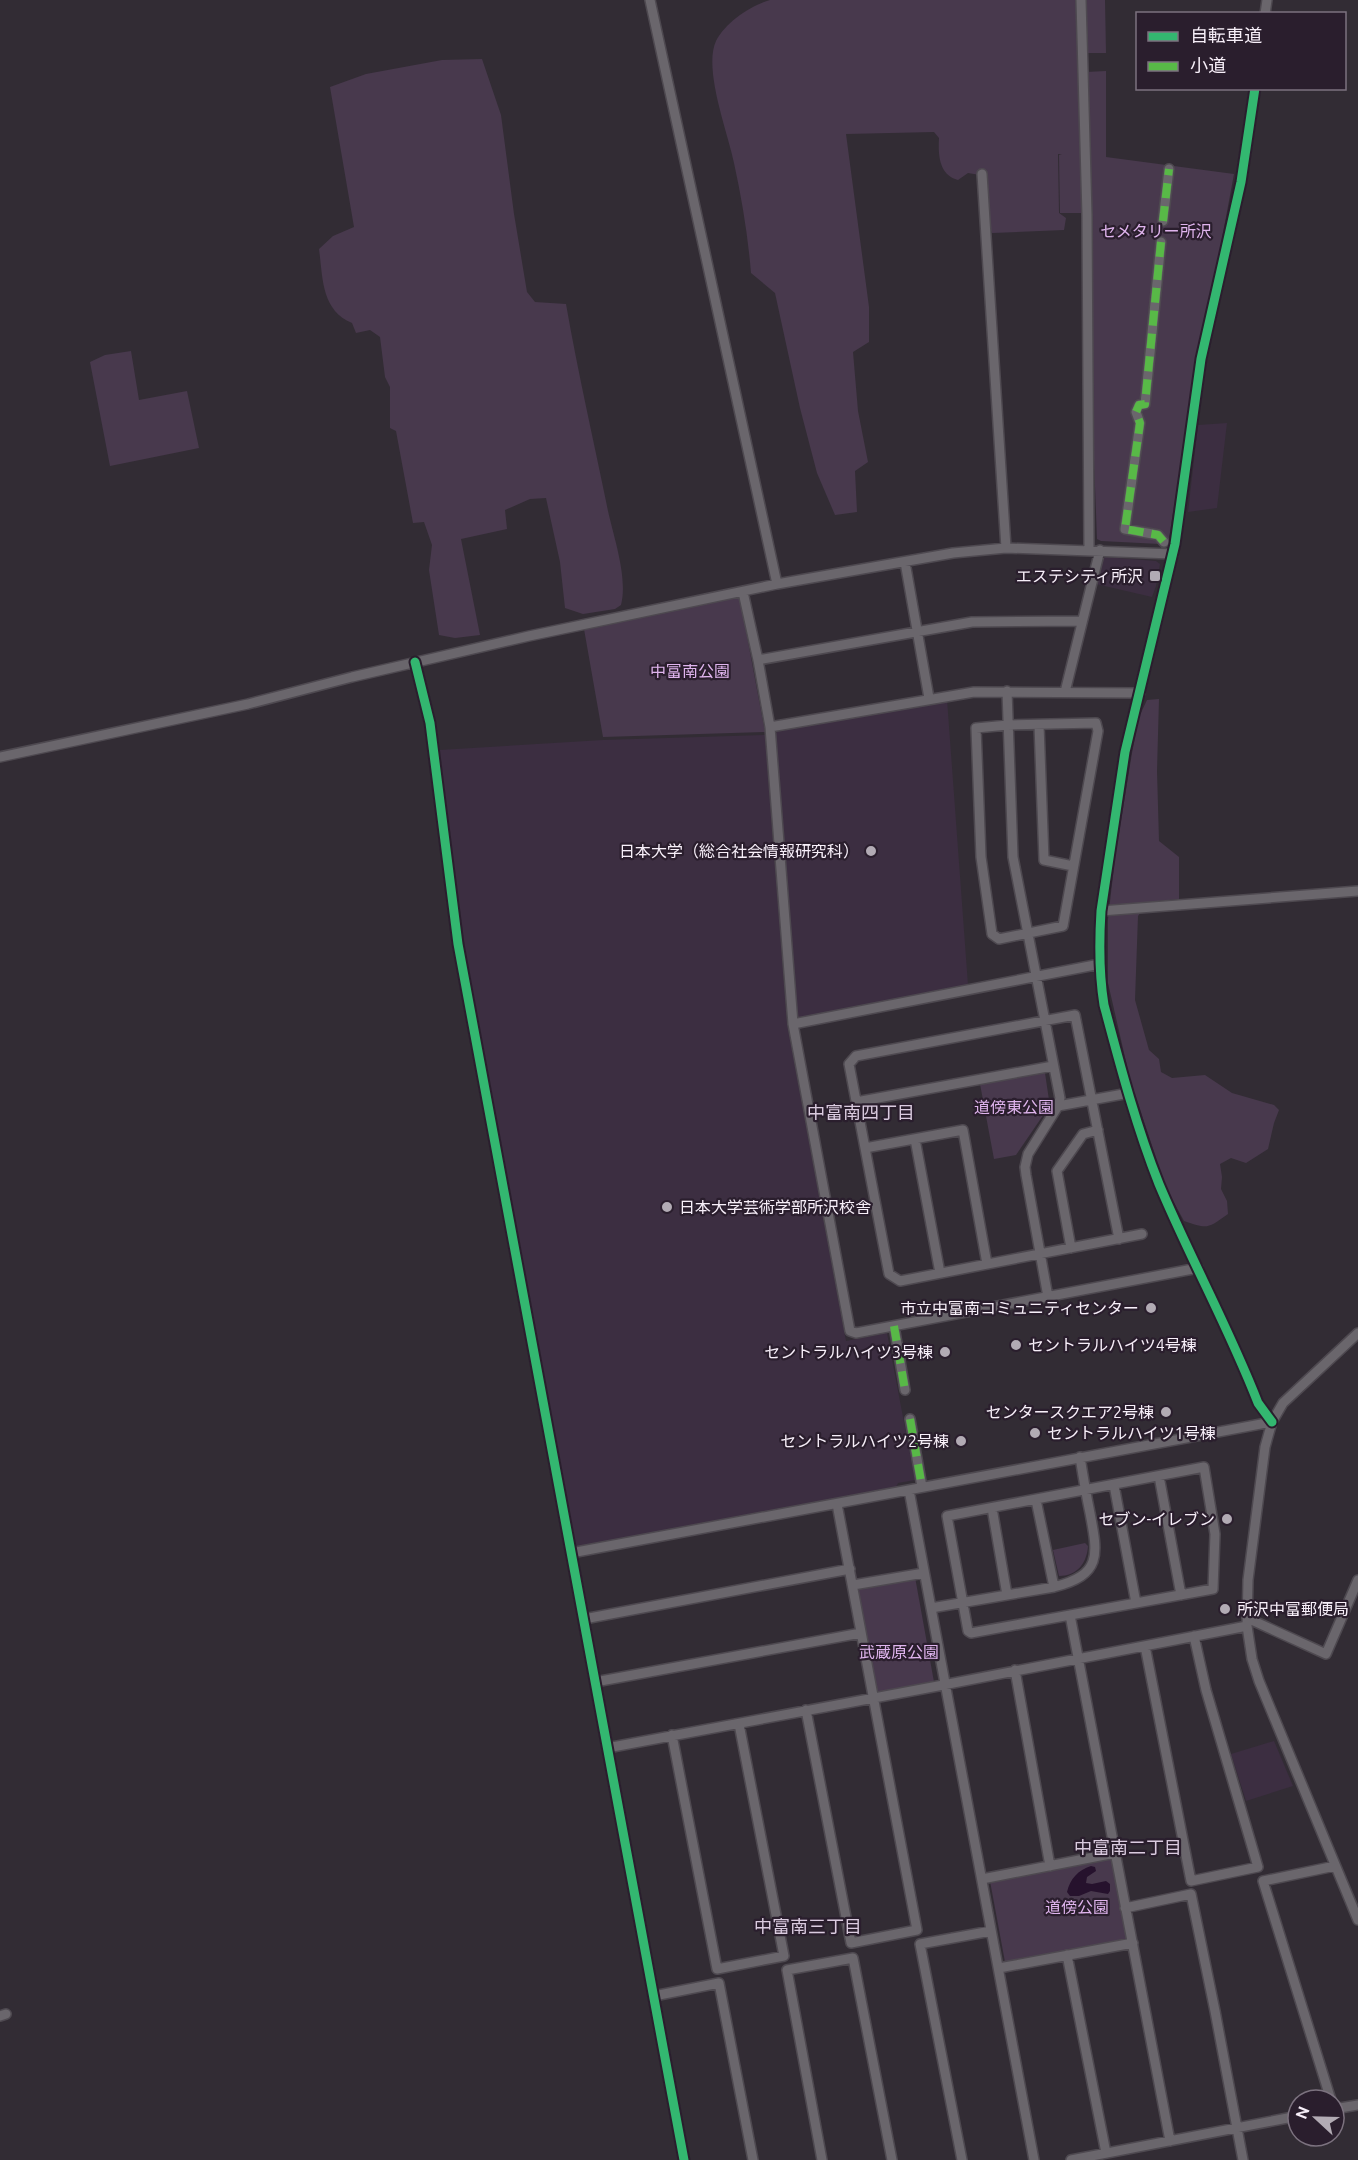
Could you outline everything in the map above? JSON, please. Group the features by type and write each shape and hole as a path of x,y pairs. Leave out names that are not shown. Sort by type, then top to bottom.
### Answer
{"street":[{"path":"650,0 777,584"},
{"path":"1081,0 1087,215 1089,550"},
{"path":"1255,90 1241,182 1201,359 1173,554 1125,752 1101,910 1100,963 1104,1005 1128,1093 1159,1182 1258,1403 1272,1422"},
{"path":"1163,220 1168,169"},
{"path":"982,174 1006,548"},
{"path":"1161,242 1145,404 1139,405 1136,412 1140,423 1125,529 1158,535 1164,542"},
{"path":"0,758 215,712 529,636 777,584 953,553 1006,548 1173,554"},
{"path":"1065,692 1100,550"},
{"path":"905,562 930,698"},
{"path":"743,592 770,728 793,1024 850,1330 856,1333 1198,1268"},
{"path":"758,660 972,622 1082,621"},
{"path":"415,662 430,723 458,944 684,2160"},
{"path":"770,728 974,692 1140,693"},
{"path":"1007,692 1013,857 1060,1098 1058,1106 1028,1154 1025,1167 1048,1297"},
{"path":"1096,723 1098,731 1063,926 999,939 992,934 981,857 976,728 1008,725 1096,723"},
{"path":"1039,724 1044,860 1073,866"},
{"path":"1101,910 1358,891"},
{"path":"793,1024 1100,963"},
{"path":"1119,1239 1075,1015 856,1056 849,1064 889,1274 900,1281 1119,1239 1143,1234"},
{"path":"856,1102 1053,1066"},
{"path":"1058,1106 1128,1093"},
{"path":"865,1148 963,1130 987,1264"},
{"path":"1071,1248 1057,1171 1083,1134 1098,1130"},
{"path":"915,1139 940,1273"},
{"path":"894,1326 905,1390"},
{"path":"1358,1333 1283,1403 1272,1422 1265,1447 1249,1568 1247,1622 1252,1659 1259,1681 1358,1920"},
{"path":"910,1419 922,1487"},
{"path":"571,1553 1272,1422"},
{"path":"931,1608 1054,1587 1071,1583 1083,1576 1095,1557 1096,1544 1080,1457"},
{"path":"1204,1467 1215,1534 1213,1589 971,1633 968,1631 947,1515 1114,1485 1204,1467"},
{"path":"1159,1476 1181,1595"},
{"path":"1114,1485 1136,1603"},
{"path":"909,1490 1034,2160"},
{"path":"1036,1500 1054,1587"},
{"path":"806,1710 850,1943 917,1929 837,1504"},
{"path":"992,1508 1007,1595"},
{"path":"584,1619 850,1569"},
{"path":"853,1586 924,1573"},
{"path":"607,1748 1079,1659 1194,1636 1247,1622 1326,1654 1358,1580"},
{"path":"1070,1615 1170,2141"},
{"path":"595,1682 861,1633"},
{"path":"1145,1646 1191,1881 1258,1867 1206,1690 1194,1636"},
{"path":"1015,1670 1050,1866"},
{"path":"672,1735 717,1969 784,1956 739,1724"},
{"path":"982,1879 1115,1853"},
{"path":"1327,2088 1263,1881 1335,1866"},
{"path":"1125,1908 1191,1894 1243,2160"},
{"path":"962,2160 920,1944 992,1931"},
{"path":"999,1968 1133,1943"},
{"path":"1067,1955 1106,2153"},
{"path":"822,2160 787,1970 853,1958 892,2160"},
{"path":"654,1996 719,1983 753,2160"},
{"path":"1071,2160 1286,2118"}],"shaded area":[{"path":"1227,423 1217,508 1188,512 1198,425"},
{"path":"1105,557 1156,561 1160,564 1152,597 1096,584 1101,560"},
{"name":"日本大学（総合社会情報研究科）","path":"947,699 968,985 799,1018 795,1015 775,734 778,731"},
{"name":"日本大学芸術学部所沢校舎","path":"765,735 787,1023 846,1341 887,1333 915,1480 898,1483 896,1487 577,1550 574,1548 465,950 439,750 603,740"},
{"path":"1274,1741 1293,1786 1246,1801 1231,1754"},
{"path":"1091,1866 1095,1867 1096,1871 1087,1877 1086,1883 1106,1881 1110,1884 1108,1894 1091,1891 1079,1896 1070,1896 1067,1892 1072,1879"}],"green space":[{"name":"セメタリー所沢","path":"770,0 1105,0 1106,53 1086,53 1086,72 1106,71 1106,157 1234,174 1198,350 1169,539 1160,544 1097,539 1092,407 1090,213 1060,213 1059,155 1062,154 1058,154 1059,213 1066,218 1064,230 992,233 989,225 986,176 968,173 958,180 947,174 941,164 939,138 934,132 846,134 869,307 869,342 853,352 858,411 868,462 855,471 857,512 835,515 817,473 775,293 751,273 740,191 714,84 713,53 720,34 739,16"},
{"path":"482,59 501,115 527,292 535,302 566,304 619,558 623,594 621,605 615,609 583,614 565,608 560,562 546,498 530,499 505,510 507,529 461,539 480,635 455,638 439,635 429,570 432,545 424,522 413,523 396,431 390,428 390,387 385,377 380,337 370,330 356,333 352,323 334,310 325,292 319,249 333,236 354,227 330,87 366,74 442,60"},
{"path":"131,351 139,400 187,391 199,448 110,466 90,362 105,355"},
{"name":"中富南公園","path":"737,597 740,599 765,732 603,737 584,629"},
{"path":"1159,699 1157,771 1159,841 1179,857 1179,899 1148,902 1138,916 1135,1000 1149,1050 1159,1059 1161,1072 1172,1078 1205,1075 1232,1093 1274,1105 1279,1110 1268,1149 1246,1163 1231,1158 1220,1164 1221,1189 1227,1201 1228,1214 1216,1223 1207,1226 1184,1221 1166,1188 1130,1079 1108,983 1108,919 1115,858 1132,753 1139,717 1147,700"},
{"name":"道傍東公園","path":"1045,1073 1049,1100 1046,1111 1016,1155 994,1159 980,1084"},
{"path":"1085,1543 1088,1546 1086,1558 1080,1567 1071,1574 1059,1576 1053,1550"},
{"name":"武蔵原公園","path":"915,1577 934,1682 878,1693 858,1591 860,1588"},
{"name":"道傍公園","path":"1108,1858 1112,1860 1127,1936 1125,1941 1005,1962 990,1881"}],"marked path":[{"path":"1163,221 1169,169"},
{"path":"1161,242 1145,404 1139,405 1136,412 1140,423 1125,529 1158,535 1164,542"},
{"path":"894,1326 905,1390"},
{"path":"910,1419 922,1487"}],"cycle path":[{"path":"1255,90 1241,182 1201,359 1175,544 1125,752 1101,911 1100,958 1104,1005 1129,1095 1159,1184 1258,1403 1272,1422"},
{"path":"415,662 430,723 458,944 684,2160"}],"place":[{"name":"エステシティ所沢","path":"1155,576"},
{"name":"日本大学（総合社会情報研究科）","path":"871,851"},
{"name":"日本大学芸術学部所沢校舎","path":"667,1207"},
{"name":"市立中富南コミュニティセンター","path":"1151,1308"},
{"name":"セントラルハイツ4号棟","path":"1016,1345"},
{"name":"セントラルハイツ3号棟","path":"945,1352"},
{"name":"センタースクエア2号棟","path":"1166,1412"},
{"name":"セントラルハイツ1号棟","path":"1035,1433"},
{"name":"セントラルハイツ2号棟","path":"961,1441"},
{"name":"セブン-イレブン","path":"1227,1519"},
{"name":"所沢中富郵便局","path":"1225,1609"}],"district":[{"name":"中富南四丁目","path":"861,1112"},
{"name":"中富南二丁目","path":"1128,1847"},
{"name":"中富南三丁目","path":"808,1926"}]}
